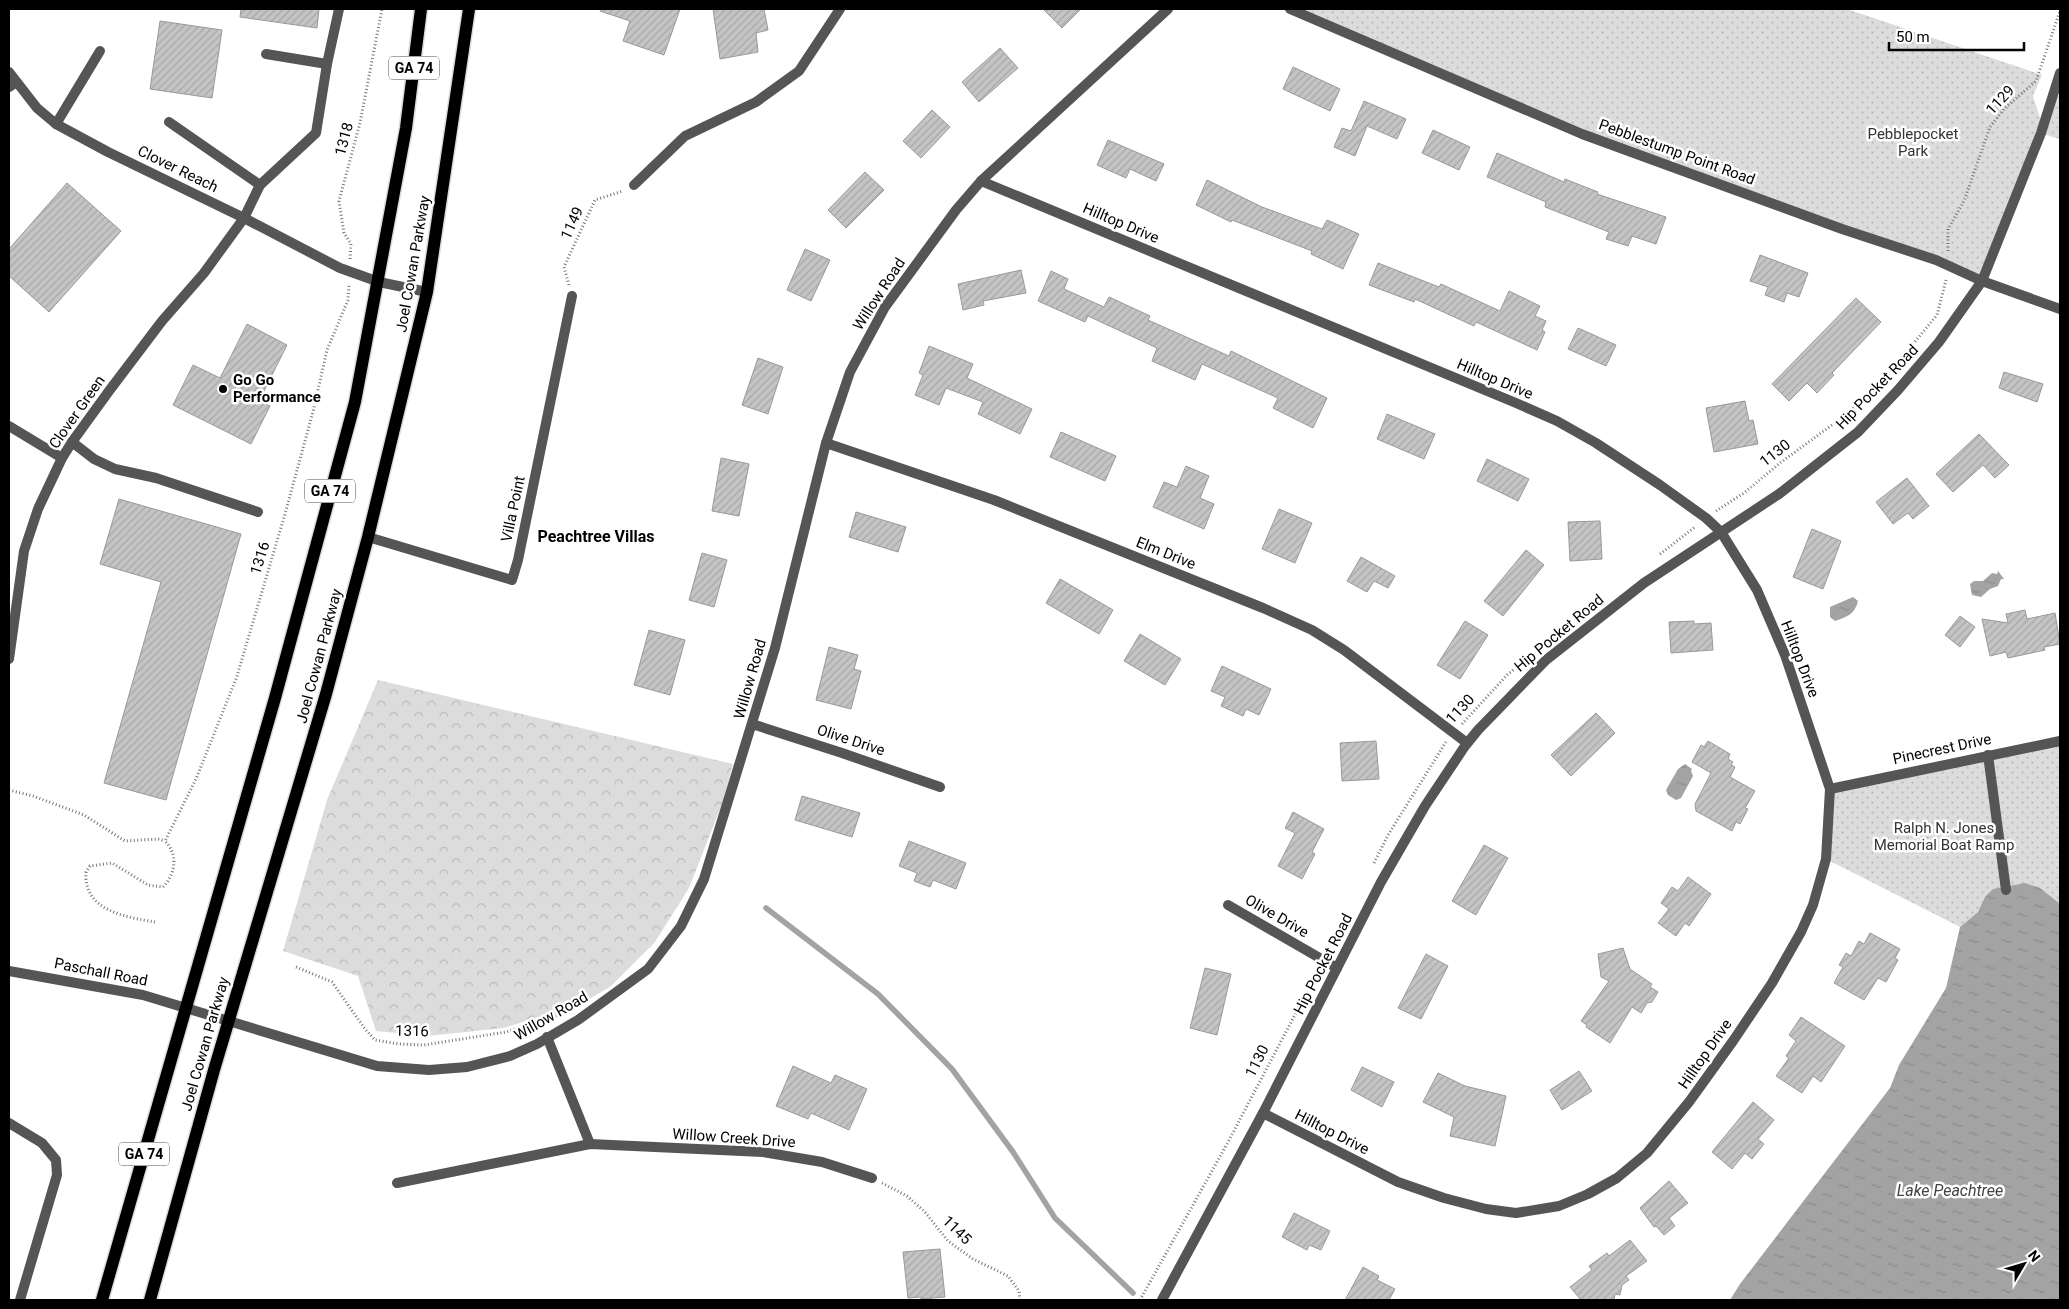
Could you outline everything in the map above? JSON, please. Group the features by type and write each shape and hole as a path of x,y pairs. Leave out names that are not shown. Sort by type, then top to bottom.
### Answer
{"main road":[{"name":"Joel Cowan Parkway","path":"102,1300 275,698 355,402 379,282 406,128 421,9"},
{"name":"Joel Cowan Parkway","path":"150,1300 229,1022 326,694 368,537 427,292 469,9"}],"street":[{"path":"169,122 260,185 316,133 327,64 339,9"},
{"path":"634,185 684,136 756,102 799,71 840,9"},
{"name":"Willow Road","path":"186,1008 377,1066 429,1070 467,1067 510,1056 547,1038 578,1020 648,969 681,926 704,880 775,648 826,443 850,372 884,309 956,210 981,181 1168,9"},
{"name":"Pebblestump Point Road","path":"1290,9 1582,134 1842,229 1949,265 1982,280 2060,309"},
{"path":"56,124 100,51"},
{"path":"266,54 327,64"},
{"name":"Clover Reach","path":"9,72 12,85 56,124 108,152 244,218 350,273 379,282 427,292"},
{"name":"Hip Pocket Road","path":"1162,1300 1263,1113 1381,882 1422,810 1467,743 1546,660 1644,583 1779,494 1858,432 1940,342 1982,280 2041,133 2060,73"},
{"name":"Hilltop Drive","path":"981,181 1552,419 1604,448 1660,485 1706,518 1721,532 1757,590 1785,655 1830,789 1826,859 1813,905 1801,932 1768,990 1689,1102 1647,1153 1617,1178 1588,1194 1559,1206 1516,1213 1486,1209 1444,1198 1398,1182 1263,1113"},
{"name":"Clover Green","path":"9,659 24,551 38,509 62,458 162,321 204,273 244,218 260,185"},
{"name":"Villa Point","path":"368,537 512,580 518,560 572,296"},
{"path":"9,426 62,458"},
{"path":"72,442 94,459 115,469 156,478 258,512"},
{"name":"Elm Drive","path":"826,443 994,500 1263,608 1304,627 1344,650 1467,743"},
{"name":"Olive Drive","path":"752,724 842,752 940,787"},
{"name":"Pinecrest Drive","path":"1830,789 1988,754 2060,741"},
{"path":"1988,754 2006,890"},
{"name":"Olive Drive","path":"1228,905 1337,968"},
{"name":"Paschall Road","path":"9,971 144,995 186,1008"},
{"path":"547,1038 590,1144"},
{"path":"9,1123 42,1143 56,1160 57,1175 20,1300"},
{"name":"Willow Creek Drive","path":"398,1183 590,1144 763,1152 822,1162 872,1178"}],"path":[{"name":"1318","path":"350,273 351,244 344,233 339,201 360,123 382,9"},
{"name":"1129","path":"1949,265 1948,229 1964,201 1990,127 2004,109 2036,81 2060,11"},
{"name":"1149","path":"564,267 595,200 634,185"},
{"name":"1130","path":"1657,556 1706,518 1744,493 1780,463 1847,414 1885,378 1937,315 1949,265"},
{"name":"1316","path":"165,841 196,779 237,676 285,514 314,408 327,350 348,300 350,273"},
{"name":"1130","path":"1370,870 1388,835 1453,733 1508,675 1530,656"},
{"path":"9,790 33,796 84,815 125,841 139,842 158,839 165,841 172,848 174,859 171,875 163,887 148,885 112,863 90,866 86,872 88,888 92,897 100,904 114,914 155,922"},
{"name":"1130","path":"1140,1300 1227,1144 1324,960"},
{"name":"1316","path":"296,967 332,982 375,1040 399,1044 424,1045 506,1032 538,1021 547,1038"},
{"name":"1145","path":"872,1178 907,1196 924,1211 948,1241 973,1259 1008,1276 1019,1291 1020,1300"}],"green space":[{"name":"Pebblepocket Park","path":"1290,9 1847,9 2042,75 2033,96 2045,134 2060,92 2060,139 2046,135 1982,281 1582,134"},
{"path":"378,680 733,764 722,804 689,888 655,942 610,987 547,1023 538,1017 504,1028 427,1036 376,1031 358,976 283,951 327,800"},
{"name":"Ralph N. Jones Memorial Boat Ramp","path":"2060,741 2060,904 2056,902 1981,906 1978,912 1960,927 1826,859 1830,789"}],"water":[{"path":"1998,571 2004,579 2001,579 1998,586 1990,589 1981,597 1972,595 1970,584 1974,581 1983,581 1992,573 1997,574"},
{"path":"1853,597 1858,601 1855,609 1850,614 1835,621 1830,617 1830,607"},
{"path":"1685,764 1692,769 1693,776 1681,798 1676,800 1668,795 1666,790 1678,769"},
{"name":"Lake Peachtree","path":"2025,883 2040,888 2060,904 2060,1300 1730,1300 1740,1284 1890,1088 1899,1065 1946,988 1960,927 1978,912 1985,897 1993,889"}],"building":[{"path":"241,9 319,9 317,28 240,17"},
{"path":"601,9 680,9 664,55 623,41 630,21 600,11"},
{"path":"713,9 764,9 768,30 756,33 758,52 720,59"},
{"path":"1043,9 1081,9 1062,28"},
{"path":"160,21 222,30 212,98 150,89"},
{"path":"1000,48 1018,68 979,102 962,82"},
{"path":"1293,67 1340,89 1330,111 1283,89"},
{"path":"1364,101 1406,119 1397,139 1367,126 1355,156 1334,147 1342,128 1351,131"},
{"path":"932,110 950,127 921,158 903,141"},
{"path":"1433,130 1470,147 1459,170 1422,153"},
{"path":"1108,140 1164,164 1156,181 1130,169 1126,178 1097,165"},
{"path":"1497,153 1564,182 1565,179 1598,192 1597,194 1666,217 1656,244 1632,236 1628,246 1606,239 1609,232 1545,207 1546,202 1487,177"},
{"path":"865,172 884,190 846,228 828,210"},
{"path":"1207,180 1262,207 1322,229 1327,220 1359,234 1343,269 1311,254 1312,251 1232,220 1231,222 1196,205"},
{"path":"67,183 121,231 49,312 9,276 9,249"},
{"path":"805,249 830,260 811,301 787,290"},
{"path":"1760,255 1808,273 1799,297 1787,293 1784,302 1765,295 1768,287 1750,281"},
{"path":"1378,263 1439,287 1441,284 1500,311 1509,291 1540,306 1535,316 1546,321 1542,330 1545,332 1537,350 1476,322 1474,326 1415,299 1414,302 1369,285"},
{"path":"1021,270 1026,293 983,301 984,305 963,310 958,284"},
{"path":"1051,271 1068,279 1064,289 1104,307 1109,297 1150,316 1148,320 1229,356 1231,351 1327,398 1313,428 1273,408 1278,398 1202,364 1195,380 1152,361 1157,348 1088,316 1085,322 1038,301"},
{"path":"1856,298 1881,322 1832,373 1834,375 1817,393 1807,383 1789,401 1772,384"},
{"name":"Go Go Performance","path":"247,324 287,345 259,401 270,406 251,444 173,405 193,365 220,378"},
{"path":"1578,328 1616,345 1606,366 1568,349"},
{"path":"929,346 973,364 967,378 1032,409 1020,434 978,414 983,402 946,388 939,405 915,395 923,375 919,373"},
{"path":"758,358 783,367 768,414 742,405"},
{"path":"2004,372 2043,384 2037,402 1999,388"},
{"path":"1745,401 1749,421 1753,420 1758,444 1714,452 1706,408"},
{"path":"1387,414 1435,434 1424,459 1377,439"},
{"path":"1061,432 1116,456 1105,481 1050,457"},
{"path":"1979,434 2009,465 1995,478 1983,465 1953,492 1936,474"},
{"path":"721,458 749,464 739,516 712,511"},
{"path":"1487,459 1529,479 1518,501 1477,481"},
{"path":"1186,466 1209,476 1200,498 1214,504 1204,529 1153,507 1164,482 1177,487"},
{"path":"1907,478 1929,506 1913,519 1908,513 1893,524 1876,502"},
{"path":"119,499 241,534 166,800 104,783 161,582 100,564"},
{"path":"1279,509 1312,523 1295,563 1262,549"},
{"path":"856,512 906,527 898,552 849,537"},
{"path":"1600,521 1602,559 1570,561 1568,522"},
{"path":"1812,529 1841,541 1823,589 1793,577"},
{"path":"1526,550 1544,565 1503,616 1484,601"},
{"path":"702,553 727,560 714,607 689,600"},
{"path":"1361,557 1395,576 1388,588 1374,581 1367,592 1347,581"},
{"path":"1060,579 1113,610 1099,634 1046,603"},
{"path":"2025,610 2027,619 2055,613 2060,644 2044,647 2045,650 2008,658 2006,652 1990,656 1982,619 2008,623 2006,614"},
{"path":"1960,616 1975,627 1960,647 1945,635"},
{"path":"1465,621 1488,635 1460,679 1437,665"},
{"path":"1694,621 1694,624 1711,623 1713,650 1671,653 1669,622"},
{"path":"649,630 685,640 670,695 634,685"},
{"path":"1140,634 1181,659 1165,685 1124,661"},
{"path":"829,647 858,655 854,669 861,671 851,709 816,700"},
{"path":"1222,666 1271,689 1259,715 1246,709 1243,716 1221,706 1225,697 1211,691"},
{"path":"1596,713 1615,733 1571,776 1551,755"},
{"path":"1376,741 1379,779 1342,781 1340,743"},
{"path":"1708,741 1730,754 1728,759 1733,762 1731,765 1735,767 1730,777 1755,791 1745,808 1748,809 1740,824 1736,822 1732,831 1696,811 1695,804 1711,773 1692,762 1701,745 1704,747"},
{"path":"802,796 860,813 852,837 795,820"},
{"path":"1293,812 1324,829 1312,852 1315,854 1302,879 1278,866 1295,833 1285,828"},
{"path":"909,841 966,863 956,889 933,880 930,887 914,881 917,873 899,866"},
{"path":"1484,845 1508,858 1476,915 1452,901"},
{"path":"1688,877 1711,894 1689,926 1685,923 1676,936 1658,923 1669,909 1661,903 1672,887 1678,891"},
{"path":"1870,933 1900,949 1895,958 1898,960 1886,982 1878,978 1864,1000 1834,983 1843,967 1839,965 1846,953 1851,956 1859,941 1864,944"},
{"path":"1623,948 1630,969 1652,984 1650,987 1658,992 1652,1002 1647,1003 1641,1013 1632,1007 1610,1043 1586,1027 1587,1025 1581,1021 1609,981 1601,977 1598,954"},
{"path":"1426,954 1448,966 1421,1019 1398,1008"},
{"path":"1205,968 1231,974 1217,1035 1190,1028"},
{"path":"1801,1017 1845,1046 1821,1082 1813,1076 1802,1093 1776,1076 1789,1058 1786,1056 1796,1041 1789,1035"},
{"path":"793,1066 831,1083 835,1075 867,1089 849,1130 811,1113 808,1119 776,1106"},
{"path":"1362,1067 1394,1082 1382,1107 1351,1090"},
{"path":"1579,1071 1592,1091 1562,1110 1550,1090"},
{"path":"1438,1073 1465,1086 1506,1096 1495,1146 1450,1136 1454,1117 1423,1102"},
{"path":"1753,1102 1774,1120 1758,1139 1764,1144 1752,1159 1745,1153 1732,1169 1712,1152"},
{"path":"1669,1181 1688,1203 1669,1218 1675,1226 1664,1235 1656,1226 1654,1227 1640,1208"},
{"path":"1294,1213 1330,1231 1321,1250 1309,1245 1307,1250 1282,1237"},
{"path":"1630,1240 1647,1261 1626,1276 1629,1280 1622,1285 1620,1295 1615,1294 1614,1300 1581,1300 1570,1287 1592,1270 1589,1266 1607,1253 1609,1256"},
{"path":"940,1249 945,1297 908,1298 903,1252"},
{"path":"1363,1267 1379,1276 1377,1280 1395,1289 1389,1300 1345,1300"}],"waterway":[{"path":"766,908 878,994 952,1069 1013,1152 1055,1218 1133,1293"}],"place":[{"name":"Go Go Performance","path":"223,389"}],"district":[{"name":"Peachtree Villas","path":"596,536"}]}
